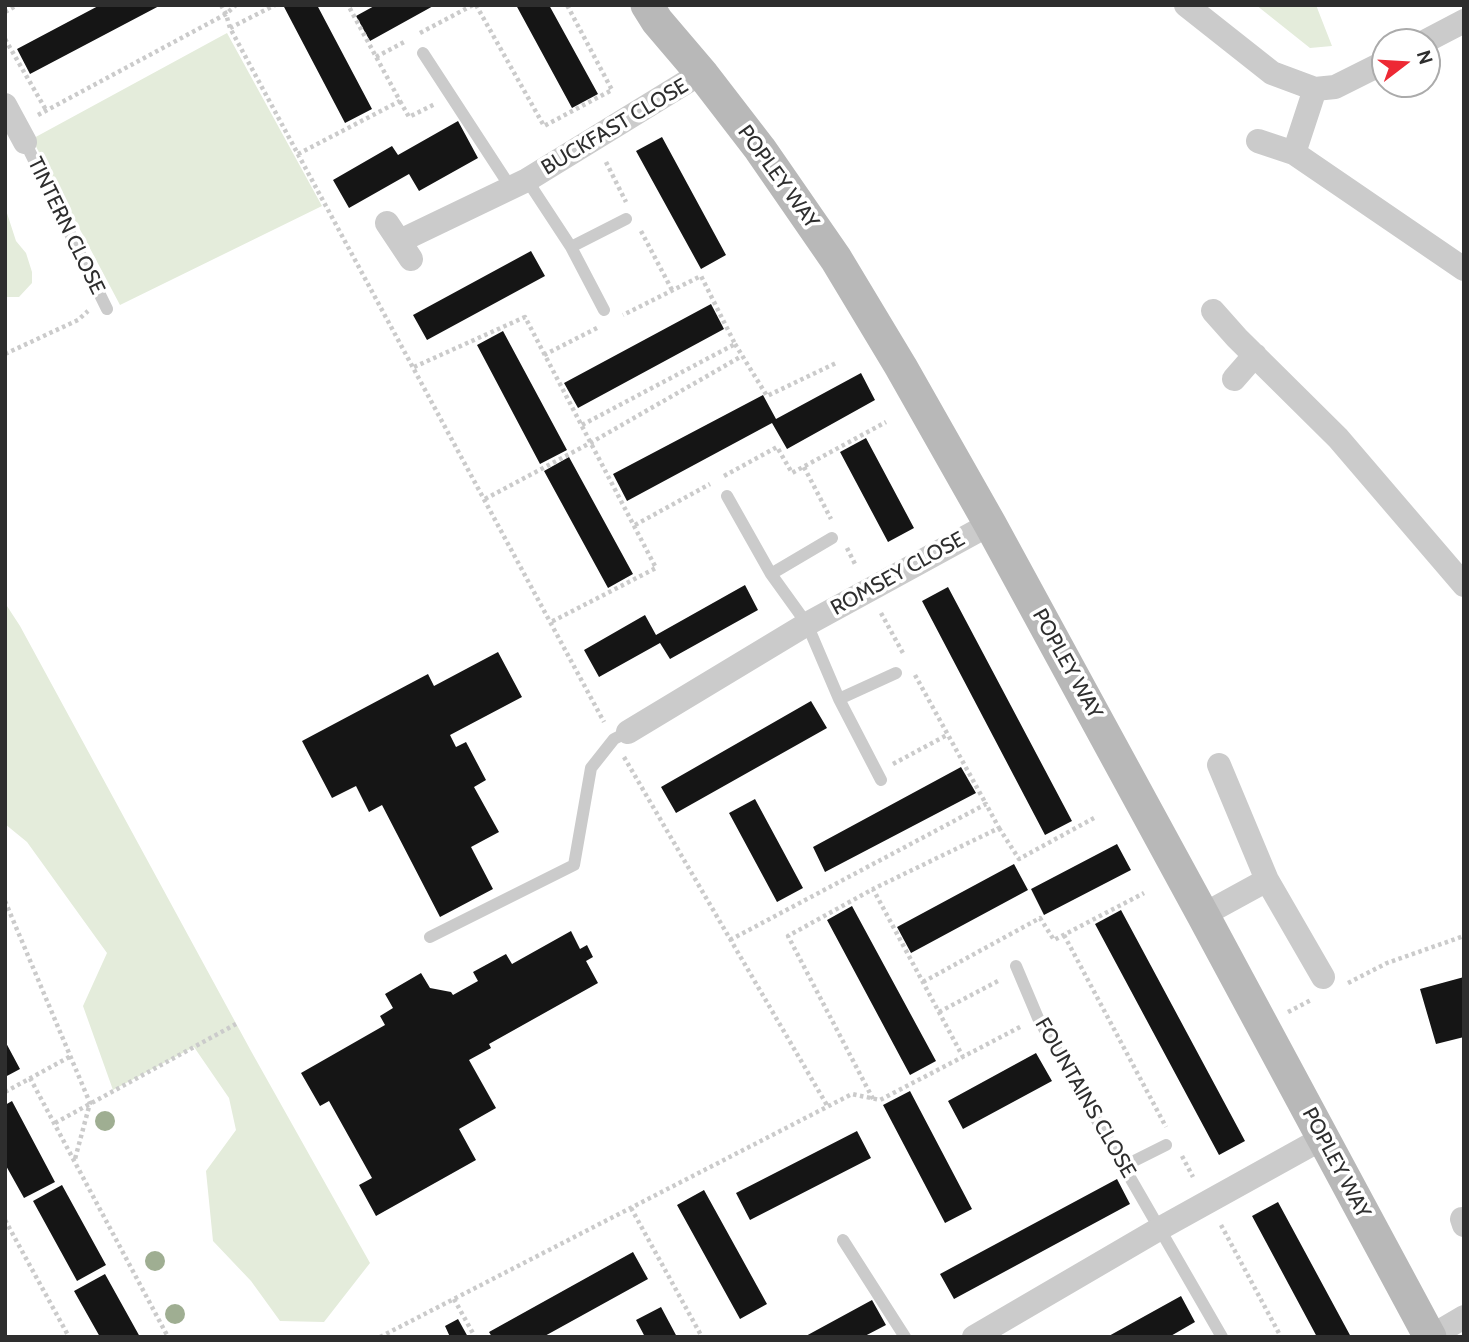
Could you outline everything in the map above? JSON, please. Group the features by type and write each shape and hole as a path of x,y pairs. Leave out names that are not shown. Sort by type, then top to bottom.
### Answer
{"street":[{"path":"1186,5 1272,73 1315,89 1335,87 1371,69"},
{"name":"POPLEY WAY","path":"647,11 703,75 760,149 836,259 901,367 990,524 1430,1337"},
{"path":"1441,33 1464,21"},
{"name":"BUCKFAST CLOSE","path":"399,241 519,184 693,78 703,75"},
{"path":"1294,153 1315,89"},
{"name":"TINTERN CLOSE","path":"5,105 25,142"},
{"path":"1258,141 1294,153 1464,269"},
{"path":"1213,311 1338,439 1464,584"},
{"path":"1234,379 1255,355"},
{"name":"ROMSEY CLOSE","path":"621,736 807,624 990,524"},
{"path":"1219,765 1267,880 1325,988"},
{"path":"1203,915 1267,880"},
{"path":"974,1337 1159,1228 1323,1138"},
{"path":"1430,1337 1464,1317"}],"lane":[{"name":"BUCKFAST CLOSE","path":"423,53 451,96 571,247 604,310"},
{"name":"TINTERN CLOSE","path":"25,142 105,304"},
{"path":"571,247 626,219"},
{"name":"ROMSEY CLOSE","path":"727,496 771,574 807,624 839,699 879,776"},
{"path":"771,574 832,538"},
{"path":"839,699 896,673"},
{"path":"430,937 574,865 591,768 621,736"},
{"name":"FOUNTAINS CLOSE","path":"1017,968 1038,1018 1222,1337"},
{"path":"1124,1166 1166,1144"},
{"path":"843,1240 905,1337"}],"path":[{"path":"5,12 17,5"},
{"path":"221,5 230,28 551,622 621,736 730,940 828,1108"},
{"path":"5,39 46,110 226,14 236,5"},
{"path":"230,28 275,5"},
{"path":"348,5 409,117 451,96"},
{"path":"476,5 544,126 612,90 567,5"},
{"path":"298,154 400,101"},
{"path":"614,320 701,276 735,344 766,396 836,363"},
{"path":"5,354 78,320 105,304"},
{"path":"413,367 525,317 656,568 551,622"},
{"path":"544,355 602,325"},
{"path":"583,425 735,344"},
{"path":"485,499 592,442 742,356"},
{"path":"635,526 777,447 792,473 886,422"},
{"path":"881,613 908,662"},
{"path":"914,674 1019,859 1094,818"},
{"path":"879,776 947,734"},
{"path":"730,940 986,804"},
{"path":"873,1099 788,936 873,889 999,828"},
{"path":"873,889 963,1057"},
{"path":"923,982 1040,918 1054,940 1144,893"},
{"path":"5,901 90,1103 75,1160"},
{"path":"1064,935 1167,1128"},
{"path":"1285,1013 1325,988 1464,936"},
{"path":"939,1012 1017,968"},
{"path":"380,1337 852,1094 880,1100 1038,1018"},
{"path":"55,1123 236,1024"},
{"path":"5,1092 71,1056"},
{"path":"30,1078 168,1337"},
{"path":"1180,1153 1193,1177"},
{"path":"631,1208 702,1337"},
{"path":"5,1220 69,1337"},
{"path":"1221,1225 1281,1337"},
{"path":"454,1299 475,1337"}],"green space":[{"path":"1256,5 1316,5 1332,46 1310,48"},
{"path":"227,33 322,206 120,305 32,139"},
{"path":"5,207 16,241 26,253 32,272 32,283 19,297 5,297"},
{"path":"5,603 370,1263 324,1322 280,1321 251,1281 213,1241 206,1171 236,1130 229,1098 194,1047 113,1090 83,1006 107,953 27,842 5,824"}],"building":[{"path":"100,5 161,5 30,74 17,49"},
{"path":"283,5 317,5 372,109 345,123"},
{"path":"376,5 435,5 370,41 356,16"},
{"path":"516,5 549,5 598,94 572,108"},
{"path":"458,121 478,158 419,191 409,174 349,208 333,180 392,146 398,155"},
{"path":"662,137 726,255 701,269 636,151"},
{"path":"531,251 545,276 427,340 413,315"},
{"path":"711,304 724,329 578,408 564,383"},
{"path":"503,331 567,450 540,464 477,345"},
{"path":"861,373 875,400 787,449 772,423 627,501 613,474 763,395 776,419"},
{"path":"866,438 914,528 888,542 840,452"},
{"path":"569,457 633,574 608,588 544,471"},
{"path":"745,585 758,610 670,659 660,643 599,677 584,650 645,615 656,635"},
{"path":"948,587 1072,821 1045,835 922,601"},
{"path":"498,652 522,697 450,735 456,747 466,742 486,780 474,787 499,832 471,847 493,889 440,917 382,805 369,812 356,786 332,798 302,741 428,674 434,686"},
{"path":"811,701 827,728 676,813 661,787"},
{"path":"961,767 976,793 825,872 813,847"},
{"path":"755,799 803,888 777,902 729,813"},
{"path":"1117,844 1131,870 1044,915 1031,889"},
{"path":"1014,864 1028,890 911,953 897,927"},
{"path":"852,906 936,1061 910,1075 827,920"},
{"path":"1121,910 1245,1141 1219,1155 1095,924"},
{"path":"571,931 580,949 587,945 593,957 586,961 598,983 489,1044 491,1048 469,1060 496,1108 459,1129 476,1160 376,1216 359,1185 372,1178 329,1101 320,1106 301,1073 385,1025 380,1016 393,1008 385,994 421,973 430,988 451,992 453,995 478,981 473,972 506,954 512,964"},
{"path":"1464,977 1464,1037 1436,1044 1420,989"},
{"path":"5,1041 20,1069 5,1077"},
{"path":"1036,1053 1052,1081 963,1129 948,1101"},
{"path":"910,1091 972,1209 945,1223 883,1105"},
{"path":"12,1101 55,1182 24,1198 5,1164 5,1105"},
{"path":"857,1131 871,1158 750,1220 736,1193"},
{"path":"1117,1179 1130,1204 954,1299 940,1274"},
{"path":"62,1185 106,1265 77,1281 33,1201"},
{"path":"704,1190 767,1304 740,1319 677,1205"},
{"path":"1278,1202 1351,1337 1317,1337 1252,1216"},
{"path":"633,1252 648,1279 543,1337 492,1337 489,1332"},
{"path":"105,1274 140,1337 100,1337 74,1291"},
{"path":"1181,1296 1195,1322 1169,1337 1107,1337"},
{"path":"872,1300 886,1325 863,1337 804,1337"},
{"path":"661,1307 677,1337 645,1337 636,1320"},
{"path":"458,1319 468,1337 450,1337 445,1326"}]}
